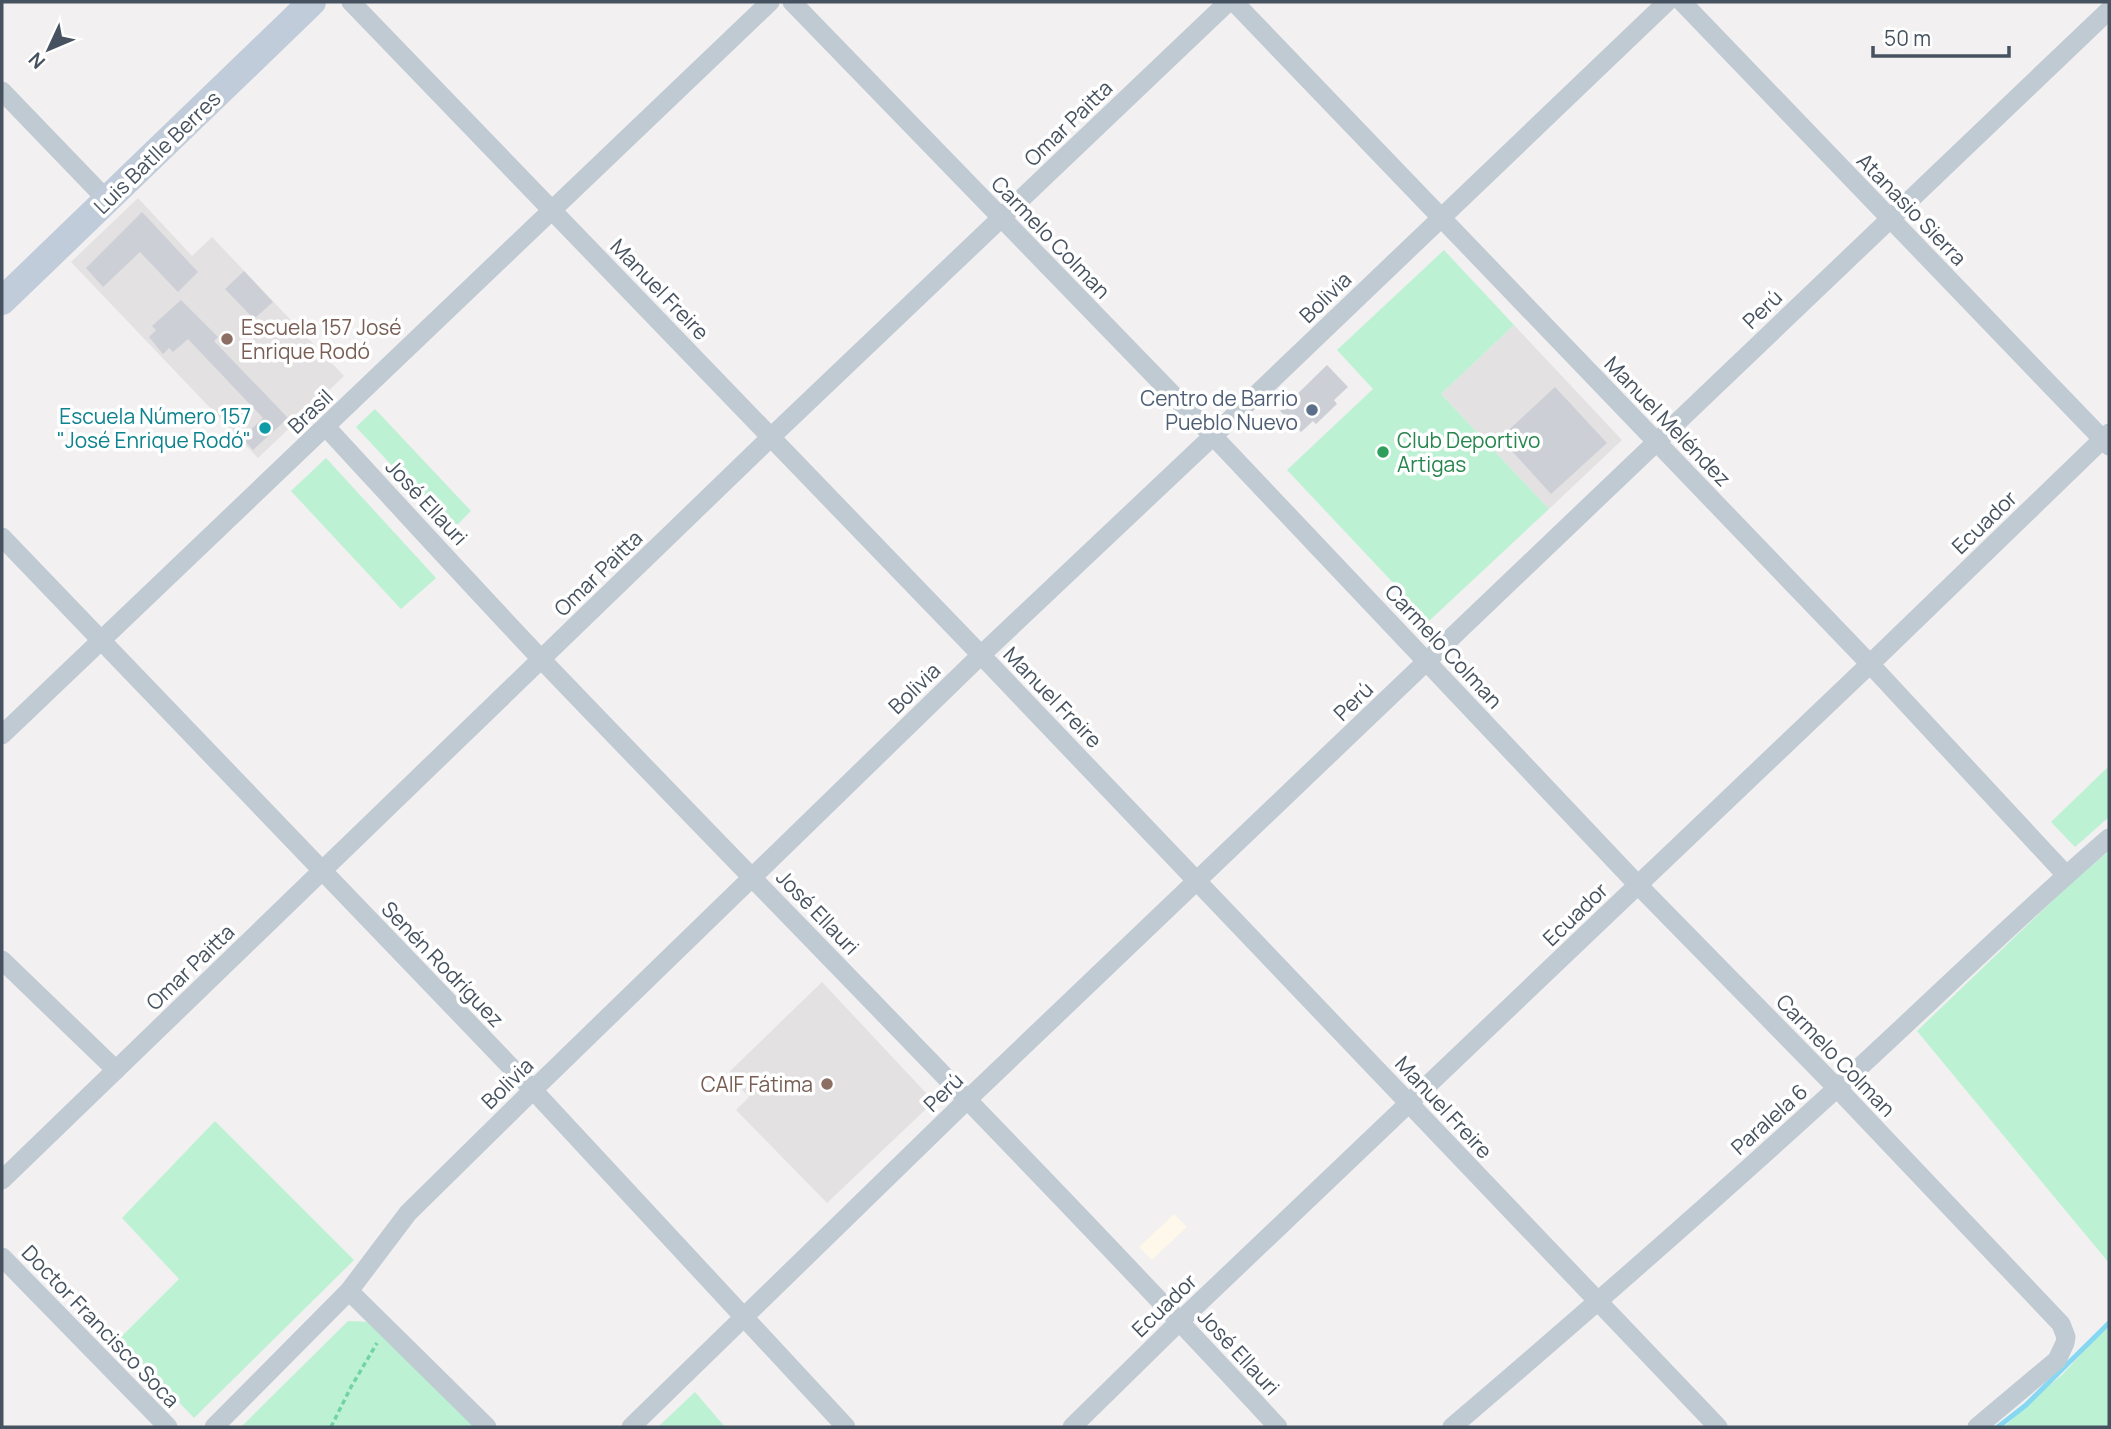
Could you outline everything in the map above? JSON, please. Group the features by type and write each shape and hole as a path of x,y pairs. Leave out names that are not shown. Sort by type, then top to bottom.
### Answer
{"street":[{"name":"Luis Batlle Berres","path":"2,301 312,2"},
{"name":"Manuel Freire","path":"351,2 1198,881 1718,1427"},
{"name":"Brasil","path":"2,735 770,2"},
{"name":"Carmelo Colman","path":"792,2 1213,436 1638,885 1837,1088 2061,1324 2066,1337 2057,1360 1977,1427"},
{"name":"Omar Paitta","path":"2,1180 771,437 1228,2"},
{"name":"Manuel Meléndez","path":"1234,2 1870,664 2066,875"},
{"name":"Bolivia","path":"214,1427 349,1291 408,1213 533,1090 981,655 1667,2"},
{"name":"Atanasio Sierra","path":"1682,2 1890,219 2107,439"},
{"name":"Perú","path":"631,1427 967,1100 2109,10"},
{"path":"2,91 107,201"},
{"name":"José Ellauri","path":"326,427 542,659 1180,1321 1278,1427"},
{"name":"Ecuador","path":"1072,1427 1180,1321 2107,439"},
{"name":"Senén Rodríguez","path":"2,537 533,1090 846,1427"},
{"name":"Paralela 6","path":"1452,1427 1837,1088 2109,838"},
{"path":"2,960 116,1070"},
{"name":"Doctor Francisco Soca","path":"2,1257 168,1427"},
{"path":"349,1291 487,1427"}],"path":[{"path":"331,1427 366,1359 379,1341"}],"shaded area":[{"name":"Escuela 157 José Enrique Rodó","path":"138,198 192,256 212,237 344,376 258,458 71,262"},
{"path":"1514,325 1622,440 1549,509 1441,394"},
{"name":"CAIF Fátima","path":"822,982 927,1094 927,1108 827,1203 736,1110 749,1097 727,1074"},
{"path":"1174,1214 1187,1227 1152,1260 1139,1247"}],"green space":[{"path":"1444,250 1514,325 1441,394 1549,509 1429,621 1287,470 1373,389 1337,350"},
{"path":"375,409 471,511 452,530 356,427"},
{"path":"326,458 436,578 401,609 291,491"},
{"path":"2109,766 2109,817 2075,847 2051,822"},
{"path":"2109,851 2109,1263 1917,1031 2073,881"},
{"path":"215,1121 354,1260 194,1418 119,1339 179,1279 122,1218"},
{"path":"348,1321 374,1322 475,1427 241,1427"},
{"path":"2109,1327 2109,1427 2004,1427 2062,1375"},
{"path":"695,1392 725,1427 658,1427"}],"building":[{"path":"142,212 198,272 178,292 140,252 103,287 86,268"},
{"path":"244,271 273,302 254,319 225,289"},
{"path":"181,300 218,337 214,341 288,418 253,450 242,438 263,418 188,339 173,352 169,348 163,354 149,337 156,330 152,326"},
{"path":"1327,365 1348,387 1334,400 1337,404 1316,424 1313,421 1301,432 1280,411"},
{"path":"1555,387 1607,443 1551,494 1500,438"}],"waterway":[{"path":"1998,1427 2026,1405 2109,1323"}],"place":[{"name":"Escuela 157 José Enrique Rodó","path":"227,339"},
{"name":"Centro de Barrio Pueblo Nuevo","path":"1312,410"},
{"name":"Escuela Número 157 \"José Enrique Rodó\"","path":"265,428"},
{"name":"Club Deportivo Artigas","path":"1383,452"},
{"name":"CAIF Fátima","path":"827,1084"}]}
